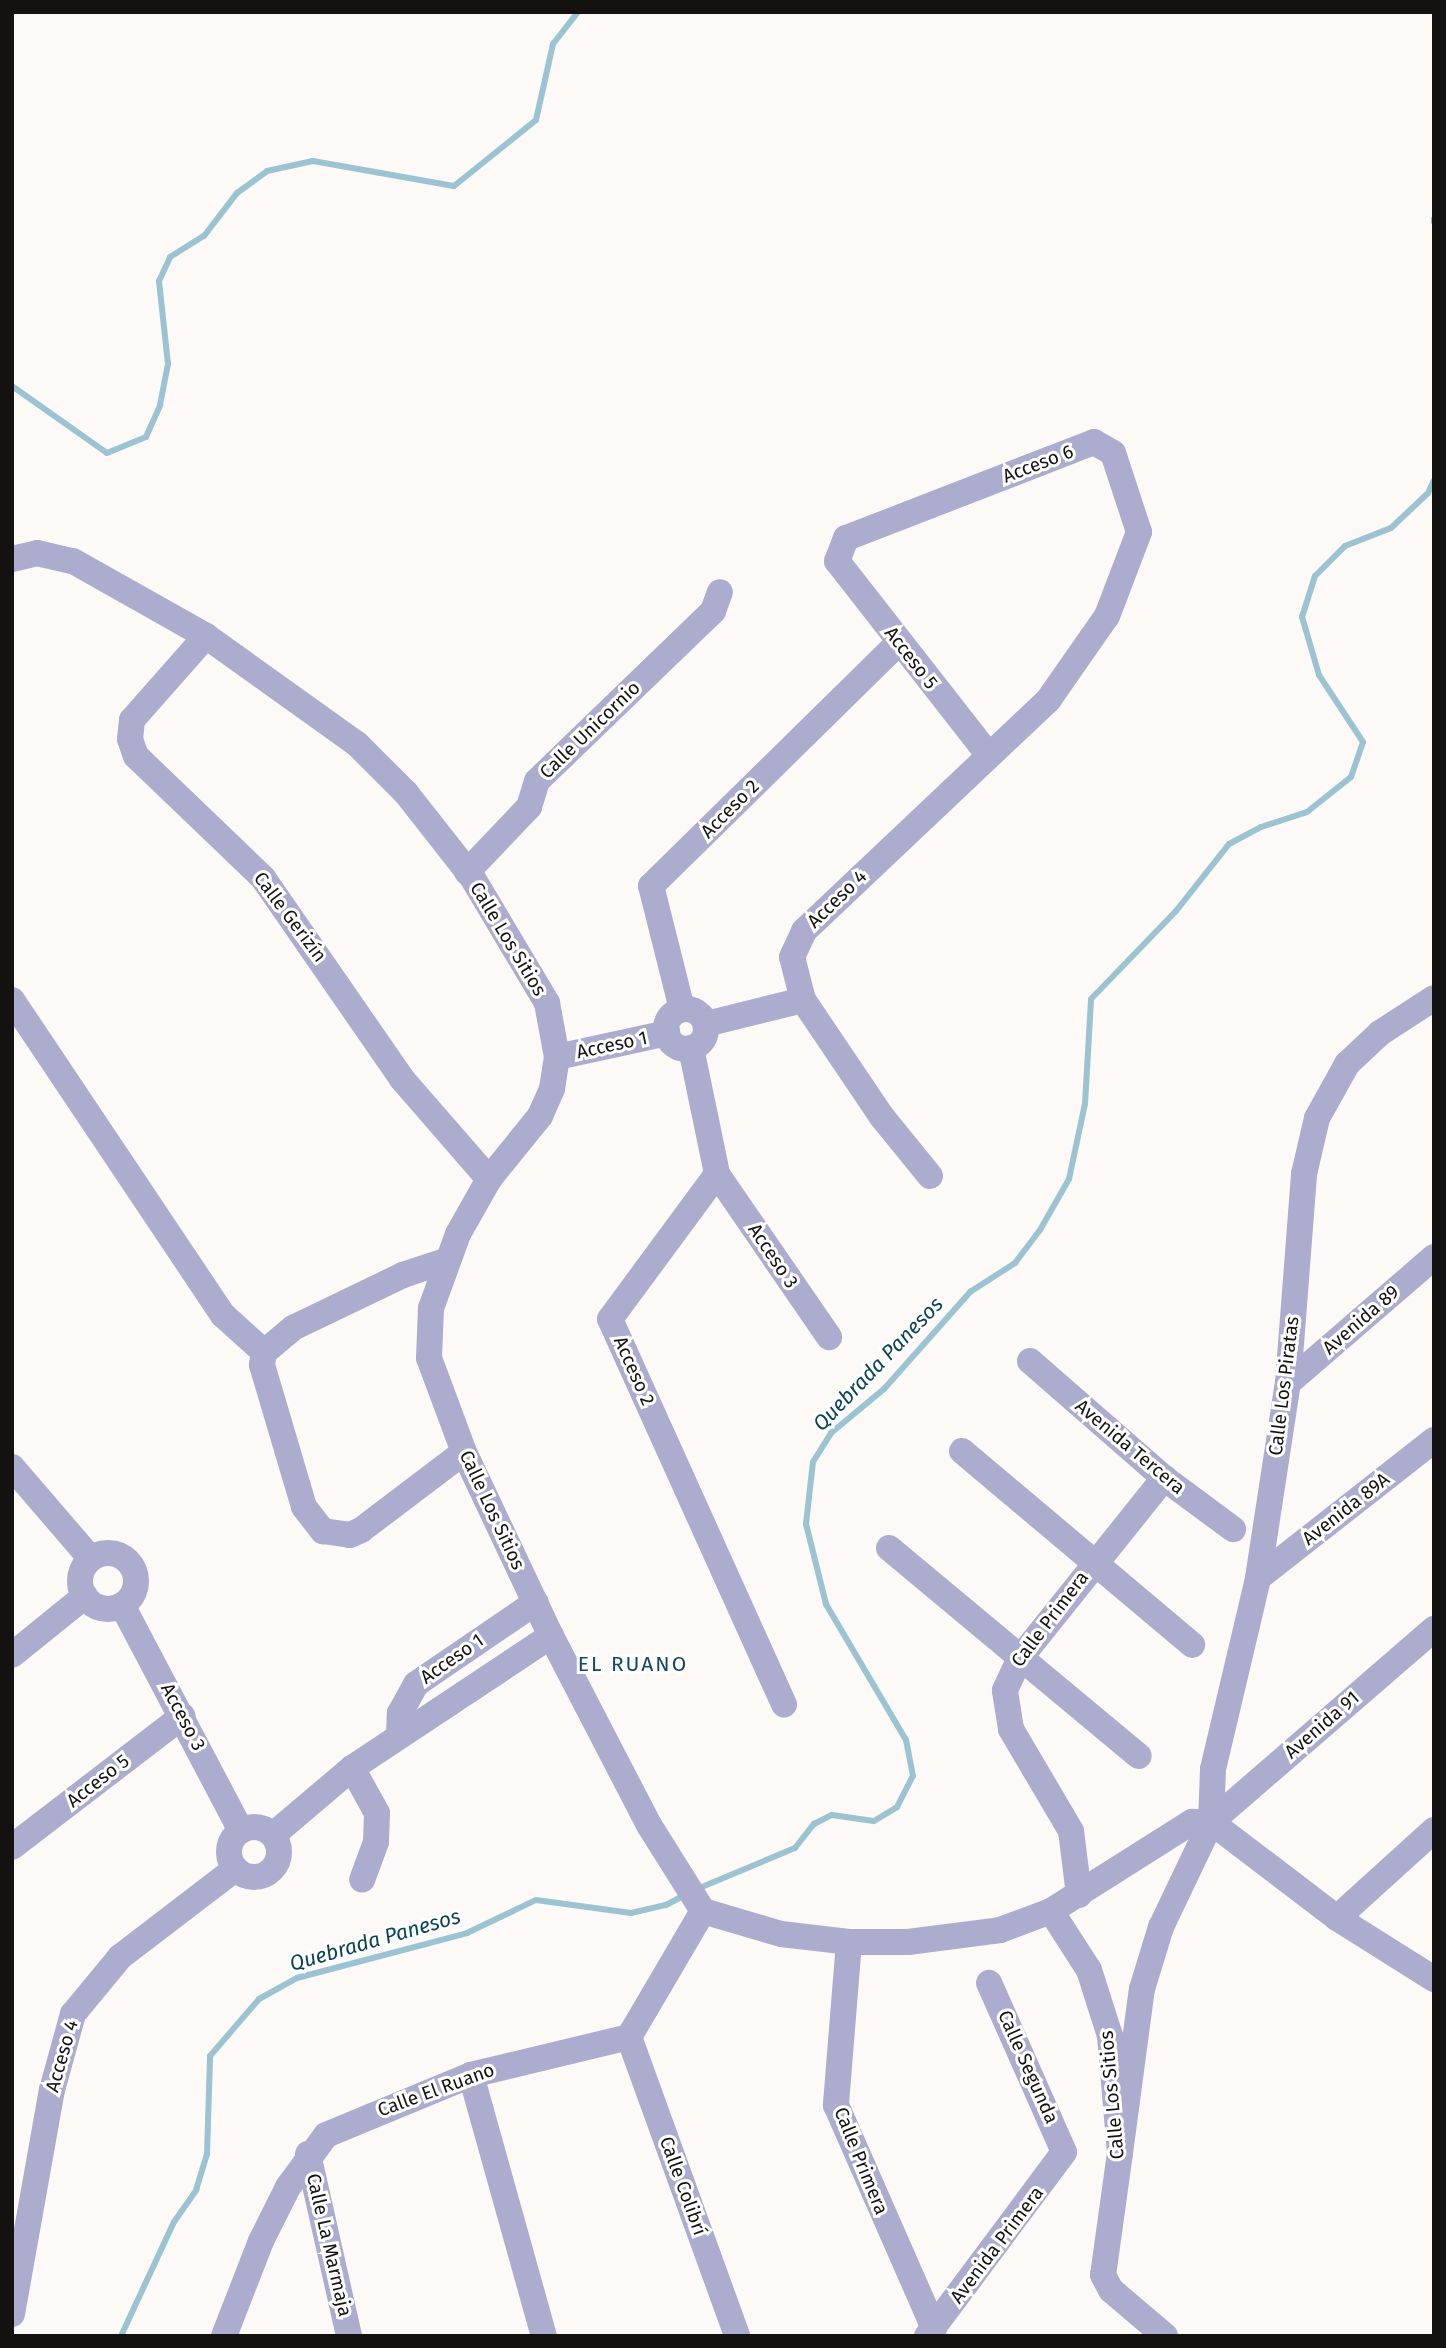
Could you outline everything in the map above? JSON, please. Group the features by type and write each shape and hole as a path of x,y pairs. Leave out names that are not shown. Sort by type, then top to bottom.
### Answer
{"street":[{"name":"Acceso 6","path":"837,561 846,538 1094,442 1113,453 1139,532 1124,578 1107,616 1049,699 988,754"},
{"name":"Calle Los Sitios","path":"12,559 37,553 73,561 206,636 357,744 406,793 467,872 547,1003 557,1056 552,1089 540,1116 489,1179 445,1261 431,1308 429,1358 464,1452 551,1636 649,1825 704,1911"},
{"name":"Acceso 5","path":"837,561 898,643 988,754"},
{"name":"Calle Unicornio","path":"467,872 529,807 537,781 713,611 720,592"},
{"name":"Calle Gerizín","path":"206,636 132,720 130,738 136,757 263,878 402,1079 489,1179"},
{"name":"Acceso 2","path":"681,1009 651,886 898,643"},
{"name":"Acceso 4","path":"930,1176 882,1117 803,1000 792,957 804,931 988,754"},
{"path":"12,1000 223,1315 264,1352 264,1377 292,1471 304,1507 323,1531 350,1535 361,1530 464,1452"},
{"path":"706,1024 803,1000"},
{"name":"Calle Los Piratas","path":"1211,1822 1213,1769 1258,1578 1288,1383 1304,1174 1317,1118 1346,1064 1380,1033 1430,1006"},
{"path":"681,1009 699,1013 706,1024 705,1036 691,1048 717,1174"},
{"name":"Acceso 1","path":"681,1009 668,1021 667,1034 679,1047 691,1048"},
{"name":"Acceso 1","path":"557,1056 667,1034"},
{"name":"Acceso 2","path":"717,1174 610,1319 784,1705"},
{"name":"Acceso 3","path":"717,1174 829,1337"},
{"name":"Avenida 89","path":"1288,1383 1434,1257"},
{"path":"264,1352 293,1328 403,1275 445,1261"},
{"name":"Avenida Tercera","path":"1030,1361 1164,1478 1233,1529"},
{"name":"Avenida 89A","path":"1258,1578 1434,1440"},
{"path":"962,1451 1092,1564 1192,1645"},
{"path":"12,1467 91,1559"},
{"name":"Calle Primera","path":"1079,1895 1072,1831 1021,1750 1006,1710 1009,1675 1092,1564 1164,1478"},
{"path":"889,1548 1139,1756"},
{"path":"117,1554 131,1565 136,1583 122,1605 98,1607 85,1596 80,1580 91,1559 117,1554"},
{"path":"12,1655 85,1596"},
{"name":"Acceso 1","path":"399,1736 400,1713 416,1684 536,1602"},
{"name":"Acceso 3","path":"122,1605 183,1716 241,1831"},
{"name":"Avenida 91","path":"1211,1822 1434,1629"},
{"name":"Acceso 1","path":"273,1835 352,1768 551,1636"},
{"name":"Acceso 5","path":"12,1847 183,1716"},
{"path":"352,1768 376,1813 376,1842 362,1880"},
{"path":"629,2037 704,1911 781,1934 849,1942 908,1942 1000,1930 1051,1911 1192,1822 1211,1822 1337,1918 1434,1979"},
{"path":"1120,2153 1142,1989 1161,1927 1211,1822"},
{"path":"258,1827 273,1835 278,1860 268,1874 251,1877 236,1869 230,1844 241,1831 258,1827"},
{"path":"1337,1918 1434,1830"},
{"name":"Acceso 4","path":"12,2314 52,2090 73,2014 120,1957 236,1869"},
{"name":"Calle Los Sitios","path":"1051,1911 1089,1970 1110,2036 1120,2153 1103,2275 1111,2290 1165,2336"},
{"name":"Calle Primera","path":"849,1942 836,2105 931,2332"},
{"name":"Calle Segunda","path":"989,1983 1064,2152"},
{"name":"Calle El Ruano","path":"224,2336 261,2241 309,2154 341,2125 471,2075 629,2037"},
{"name":"Calle Colibrí","path":"629,2037 737,2336"},
{"path":"471,2075 544,2336"},
{"name":"Avenida Primera","path":"931,2332 1064,2152"},
{"name":"Calle La Marmaja","path":"309,2154 349,2336"}],"waterway":[{"path":"12,386 107,453 146,437 160,405 168,364 159,281 170,257 204,236 237,193 267,171 313,161 454,186 536,120 553,44 578,12"},
{"name":"Quebrada Panesos","path":"697,1889 795,1848 814,1824 832,1815 874,1821 897,1807 913,1776 906,1740 826,1604 806,1524 813,1462 831,1433 884,1389 970,1292 1015,1263 1040,1230 1069,1179 1085,1104 1091,999 1176,911 1229,844 1261,827 1307,812 1351,777 1363,742 1319,675 1302,617 1315,576 1345,546 1391,528 1428,493 1434,480"},
{"name":"Quebrada Panesos","path":"121,2336 174,2222 196,2190 207,2154 210,2056 259,1999 297,1978 467,1933 536,1900 631,1913 666,1905 687,1894"}],"district":[{"name":"EL RUANO","path":"633,1664"}]}
